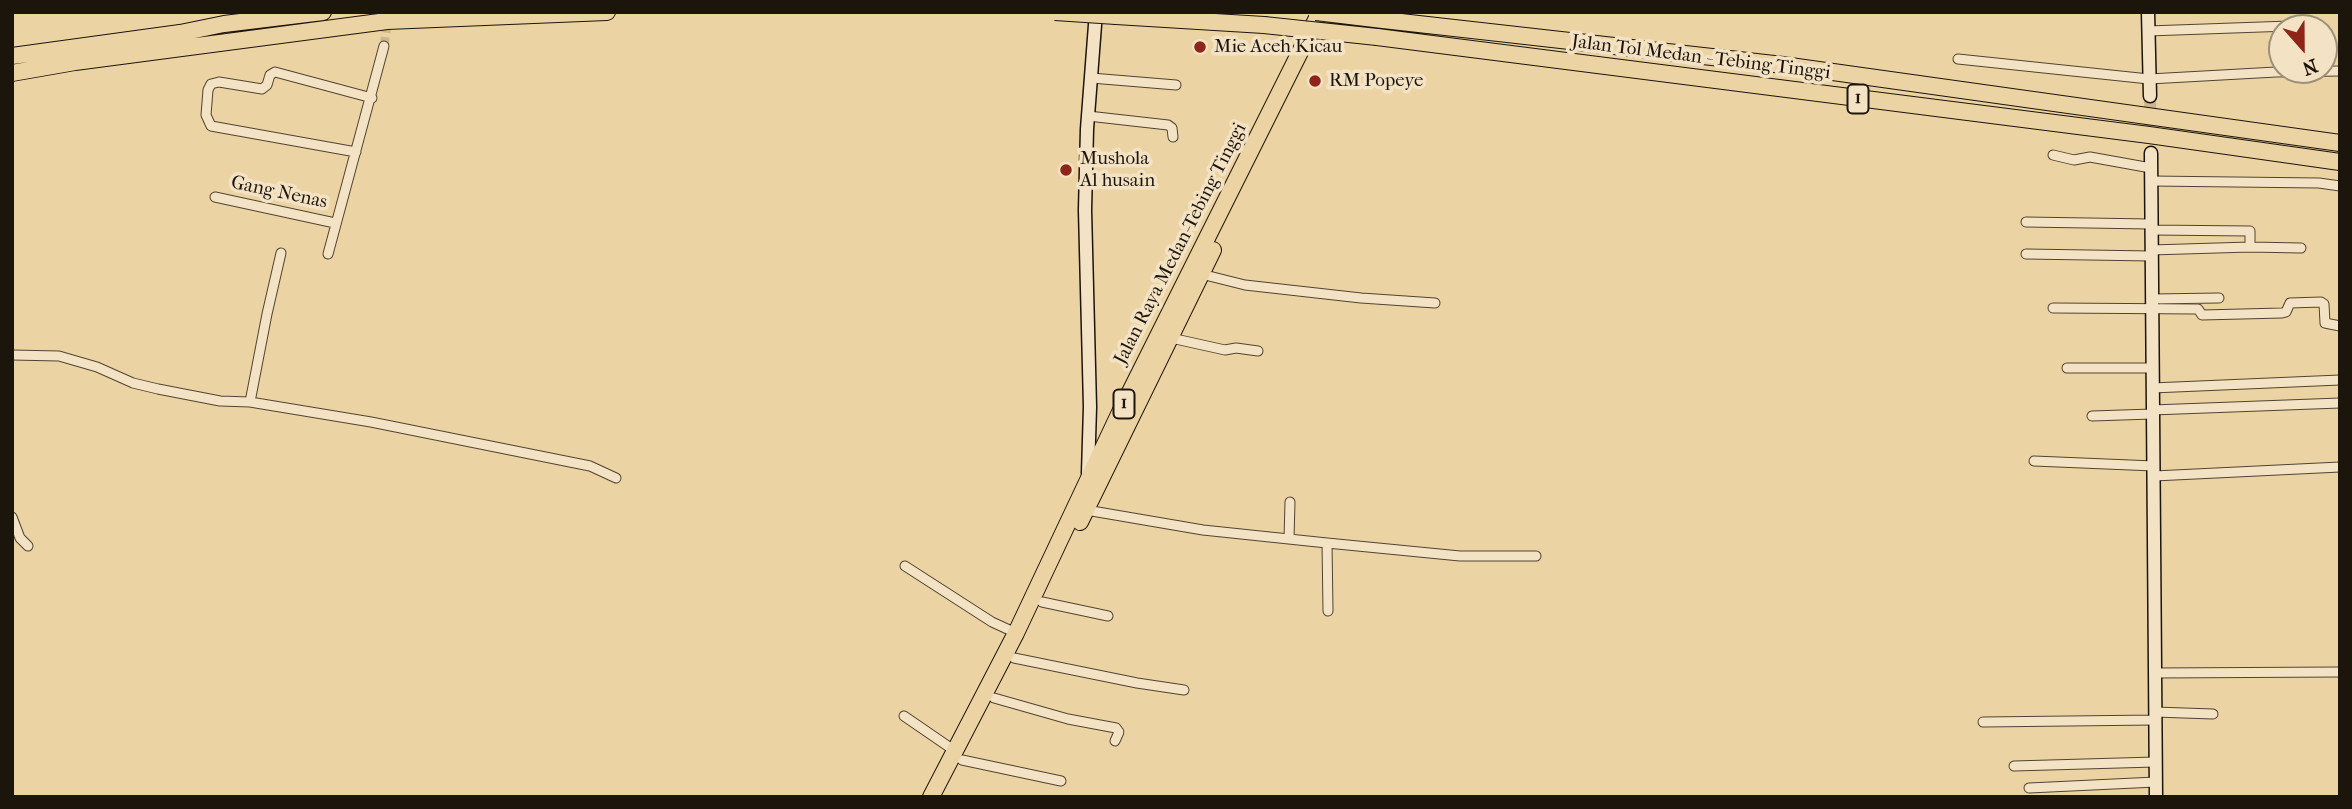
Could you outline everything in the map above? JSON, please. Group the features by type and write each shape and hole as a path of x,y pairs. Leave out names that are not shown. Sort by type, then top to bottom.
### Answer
{"highway":[{"path":"12,55 323,12"},
{"path":"12,72 387,20 607,12"},
{"name":"Jalan Tol Medan - Tebing Tinggi","path":"1055,12 1264,25 1377,37 2149,135 2340,162"},
{"name":"Jalan Tol Medan - Tebing Tinggi","path":"1318,12 1783,65 2340,144"},
{"name":"Jalan Raya Medan-Tebing Tinggi","path":"931,797 994,698 1042,602 1086,510 1094,480 1097,442 1318,12"},
{"name":"Jalan Raya Medan-Tebing Tinggi","path":"943,797 958,755 1074,511 1094,480 1171,338 1331,12"}],"street":[{"path":"1096,12 1088,116 1085,210 1097,442"},
{"path":"2148,12 2150,96"},
{"path":"2148,31 2268,27"},
{"path":"328,254 384,46"},
{"path":"1958,59 2149,79 2340,71"},
{"path":"356,152 209,125 206,115 208,90 211,84 215,83 262,89 267,85 270,75 275,72 372,98"},
{"path":"1091,78 1176,85"},
{"path":"1088,116 1168,125 1172,128 1173,137"},
{"path":"2151,153 2156,797"},
{"path":"2053,155 2069,159 2102,159 2151,175 2340,186"},
{"name":"Gang Nenas","path":"215,197 335,223"},
{"path":"2026,222 2250,231 2250,247"},
{"path":"2026,254 2151,253 2250,247 2301,248"},
{"path":"250,402 281,253"},
{"path":"1202,274 1255,286 1435,303"},
{"path":"2053,308 2153,305 2219,298"},
{"path":"2153,305 2198,309 2202,315 2282,313 2286,312 2290,303 2321,302 2324,304 2325,323 2340,326"},
{"path":"1171,338 1225,350 1236,348 1258,351"},
{"path":"12,355 59,356 97,367 133,383 158,389 220,401 250,402 321,412 590,466 616,478"},
{"path":"2067,368 2153,368"},
{"path":"2152,388 2340,380"},
{"path":"2092,416 2340,403"},
{"path":"2034,461 2154,471 2340,467"},
{"path":"1289,539 1290,502"},
{"path":"1086,510 1203,530 1326,544 1460,556 1536,556"},
{"path":"12,517 20,538 28,546"},
{"path":"1326,544 1328,611"},
{"path":"905,566 992,622 1016,633"},
{"path":"1042,602 1108,616"},
{"path":"1014,658 1184,690"},
{"path":"2155,673 2340,672"},
{"path":"994,698 1068,719 1116,728 1119,732 1115,741"},
{"path":"1983,722 2213,714"},
{"path":"904,716 958,755 1061,780"},
{"path":"2014,766 2155,762"},
{"path":"2029,788 2155,782"}],"tunnel":[{"path":"384,46 389,12"},
{"path":"2150,96 2151,153"}],"place":[{"name":"Mie Aceh Kicau","path":"1200,47"},
{"name":"RM Popeye","path":"1315,81"},
{"name":"Mushola Al husain","path":"1066,170"}]}
